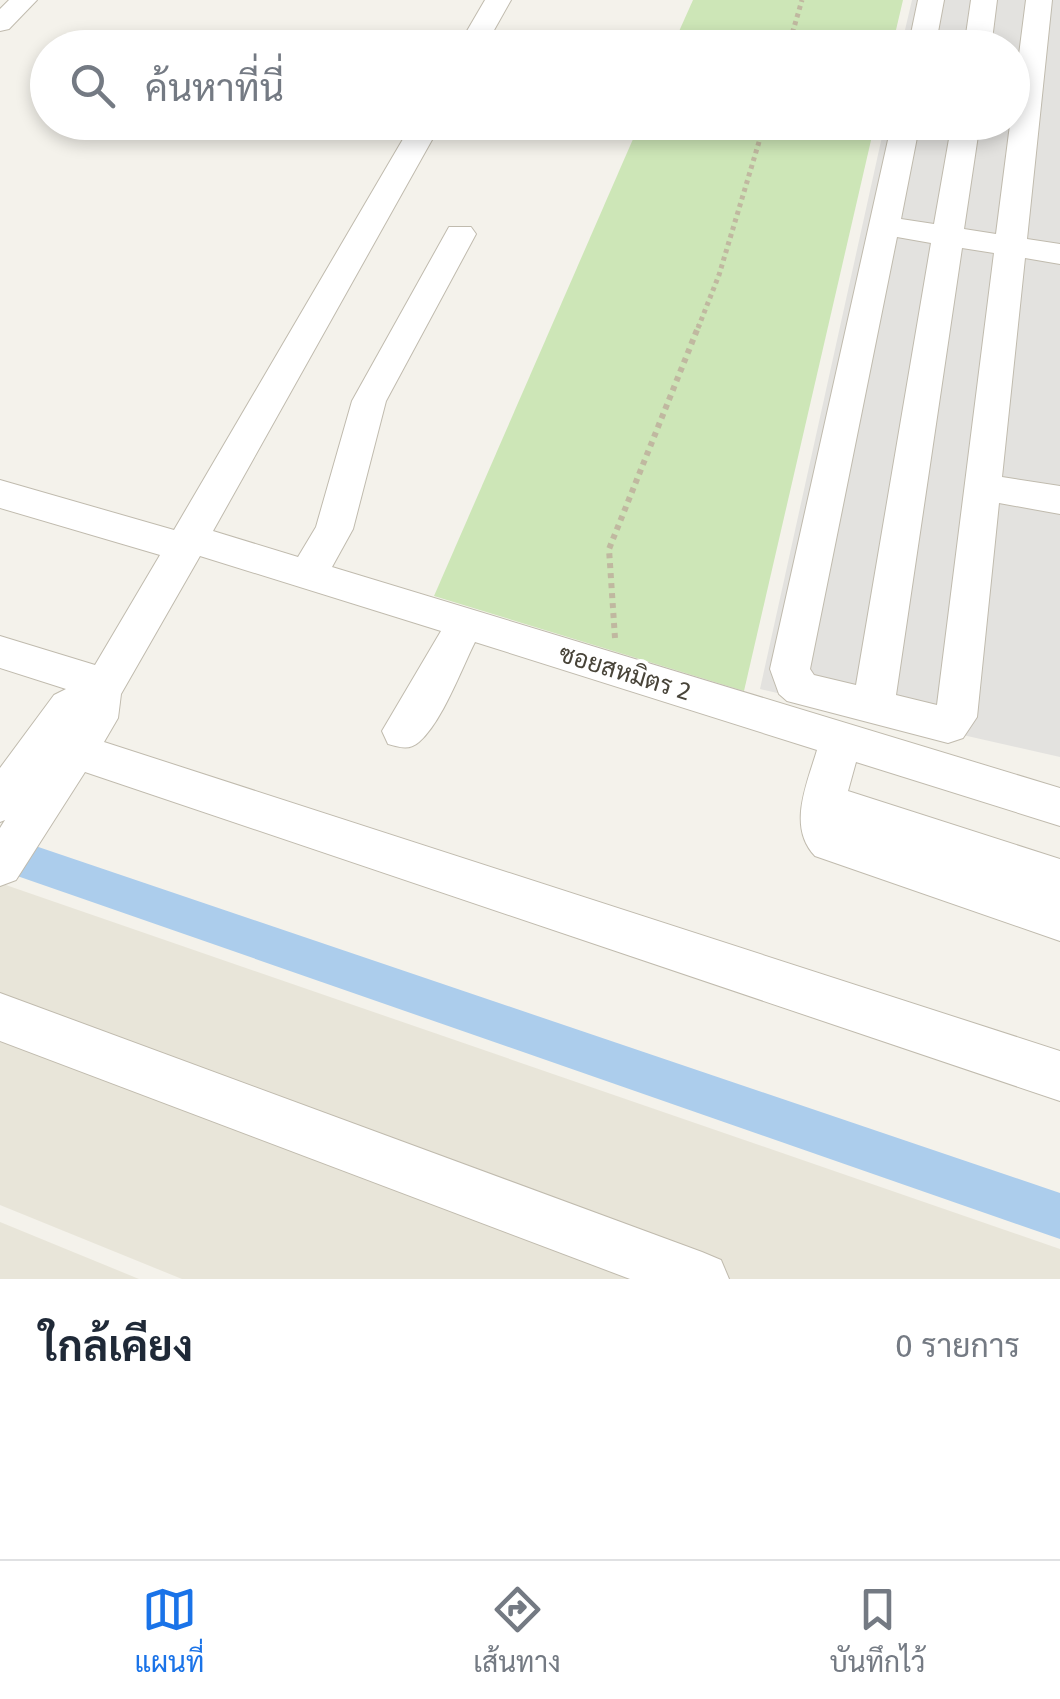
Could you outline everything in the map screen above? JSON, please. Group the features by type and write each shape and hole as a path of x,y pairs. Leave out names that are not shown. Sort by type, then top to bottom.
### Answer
{"street":[{"path":"0,23 24,0"},
{"path":"480,30 498,0"},
{"path":"925,30 931,0"},
{"path":"980,30 984,0"},
{"path":"1030,79 1039,0"},
{"path":"0,866 23,790 60,746 69,707 103,689 418,140"},
{"path":"903,140 790,669 793,682 857,723 948,725 956,718 1023,140"},
{"path":"963,140 949,236 857,723 822,802 822,834 832,842 1060,919"},
{"path":"886,226 1060,254"},
{"path":"308,574 334,529 369,401 460,234"},
{"path":"983,486 1060,500"},
{"name":"ซอยสหมิตร 2","path":"0,494 308,574 618,670 857,723 1060,807"},
{"path":"403,731 426,697 465,622"},
{"path":"0,652 103,689"},
{"path":"60,746 1060,1076"},
{"path":"822,802 1060,880"},
{"path":"0,1017 702,1279"}],"path":[{"path":"793,30 802,0"},
{"path":"618,670 610,549 719,275 760,140"}],"shaded area":[{"path":"912,0 1060,0 1060,757 760,689 881,140 1030,140 1030,30 905,30"},
{"path":"0,883 1060,1249 1060,1279 182,1279 0,1205"},
{"path":"0,1222 139,1279 0,1279"}],"green space":[{"path":"693,0 903,0 896,30 680,30"},
{"path":"633,140 871,140 744,691 434,596"}],"waterway":[{"path":"0,852 1060,1216"}]}
